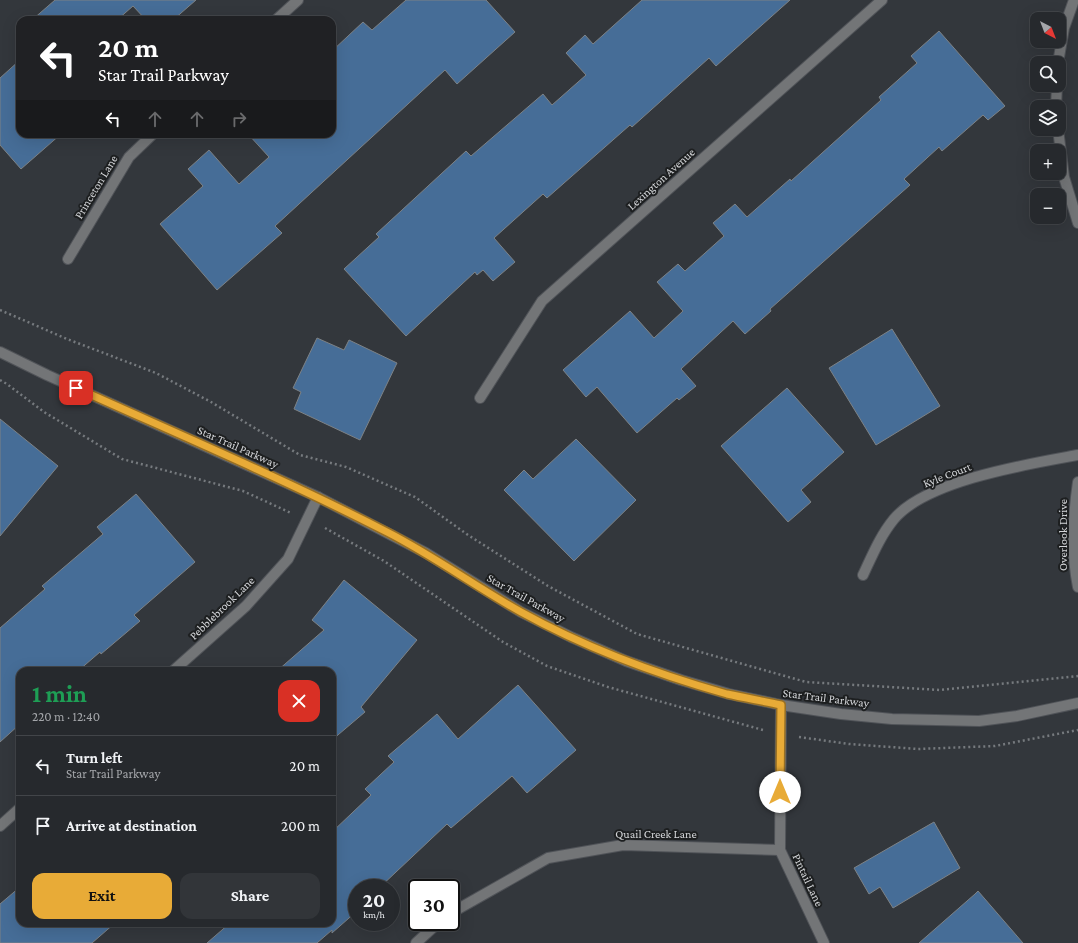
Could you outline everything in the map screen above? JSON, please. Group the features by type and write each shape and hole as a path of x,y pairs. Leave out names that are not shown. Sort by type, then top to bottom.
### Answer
{"street":[{"path":"280,16 298,0"},
{"name":"Lexington Avenue","path":"480,398 542,301 882,0"},
{"path":"1059,56 1064,28 1074,0"},
{"path":"1059,136 1064,177 1078,223"},
{"name":"Princeton Lane","path":"68,259 129,156 149,138"},
{"name":"Star Trail Parkway","path":"0,352 318,497 426,553 521,612 571,637 626,661 681,680 729,694 781,705 841,714 892,719 979,721 1017,716 1078,702"},
{"name":"Kyle Court","path":"863,575 881,537 895,518 912,504 937,490 1024,465 1078,455"},
{"name":"Overlook Drive","path":"1078,482 1075,502 1074,536 1078,587"},
{"name":"Pebblebrook Lane","path":"177,667 246,606 288,559 318,497"},
{"name":"Pintail Lane","path":"781,705 780,850 824,943"},
{"path":"0,826 16,812"},
{"name":"Quail Creek Lane","path":"460,908 548,858 623,845 780,850"},
{"path":"416,943 429,931"}],"path":[{"path":"0,310 68,339 156,373 211,402 300,455 346,467 415,497 468,534 548,586 637,634 806,682 940,690 1078,676"}],"building":[{"path":"55,0 196,0 178,16 142,16 133,6 122,16 37,16"},
{"path":"406,0 486,0 515,32 457,84 445,70 275,226 282,233 217,290 160,224 203,186 188,169 209,150 239,184 269,157 252,138 336,138 336,47 363,22 372,30"},
{"path":"642,0 790,0 716,66 709,58 632,127 630,125 547,198 543,194 494,238 515,262 493,281 483,270 477,275 475,272 406,336 344,269 379,237 376,234 466,151 471,156 543,94 552,105 586,75 566,53 585,35 593,44"},
{"path":"939,31 1005,106 988,120 983,115 942,151 939,147 904,179 910,185 770,309 771,311 745,334 733,321 681,369 696,386 679,400 677,398 637,433 597,387 586,397 563,370 630,311 654,338 683,311 657,282 678,264 685,271 724,236 713,223 735,204 747,217 790,179 791,181 881,100 879,97 917,63 911,56"},
{"path":"16,64 16,138 56,138 21,169 0,145 0,78"},
{"path":"892,329 940,406 876,445 829,368"},
{"path":"317,338 344,350 349,340 397,363 360,440 294,409 301,392 293,388"},
{"path":"787,388 844,452 801,490 811,502 788,522 721,446"},
{"path":"0,419 58,466 0,536"},
{"path":"576,439 636,500 574,561 504,490 524,470 533,479"},
{"path":"136,494 195,562 134,615 140,621 101,654 100,652 83,667 16,667 16,728 0,742 0,628 45,589 42,586 103,534 97,527"},
{"path":"344,580 417,640 361,707 365,712 336,737 336,667 282,667 324,630 312,620"},
{"path":"518,685 576,750 527,793 512,776 451,828 447,824 389,879 348,879 348,919 332,933 332,930 317,943 207,943 225,927 336,927 336,828 371,795 365,789 394,762 388,756 437,714 458,739"},
{"path":"934,822 960,868 893,908 880,887 869,894 854,868"},
{"path":"16,890 16,927 110,927 92,943 0,943 0,904"},
{"path":"978,891 1023,943 919,943 975,894"}],"route":[{"path":"76,388 318,497 390,533 426,553 521,612 571,637 626,661 681,680 729,694 781,705 780,792"}]}
